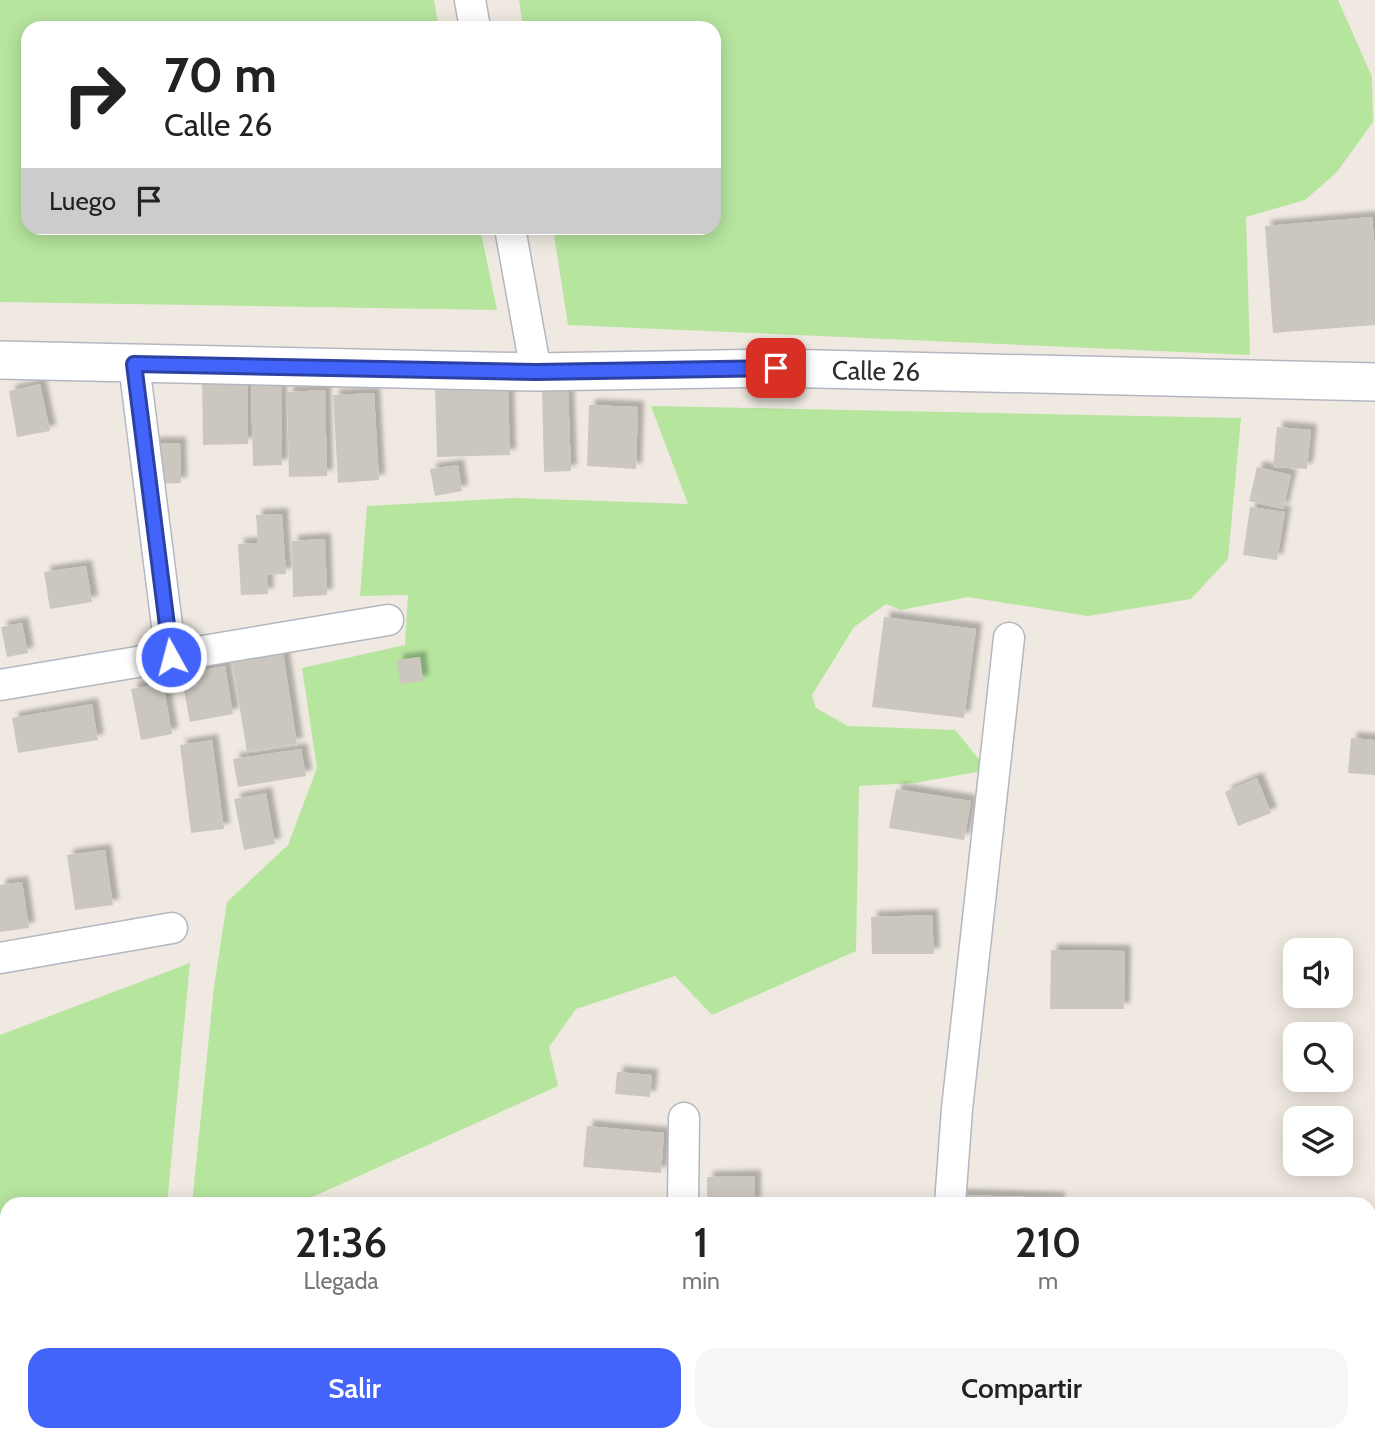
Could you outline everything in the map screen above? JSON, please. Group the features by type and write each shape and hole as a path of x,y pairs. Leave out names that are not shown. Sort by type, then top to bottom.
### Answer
{"street":[{"path":"470,0 474,21"},
{"path":"511,235 536,372"},
{"name":"Calle 26","path":"4,361 536,372 776,368 1375,382"},
{"path":"134,364 171,657"},
{"path":"0,685 388,620"},
{"path":"951,1197 958,1095 1009,638"},
{"path":"0,958 172,928"},
{"path":"683,1197 684,1118"}],"green space":[{"path":"0,0 434,0 438,21 21,21 21,235 481,235 497,310 0,302"},
{"path":"519,0 1338,0 1372,77 1373,122 1337,172 1305,200 1246,217 1250,355 568,325 554,235 721,235 721,21 522,21"},
{"path":"651,406 1241,418 1228,559 1191,599 1088,616 968,597 901,610 886,604 854,627 812,695 816,708 848,726 955,730 988,770 914,783 859,786 856,951 712,1015 675,976 576,1009 549,1047 558,1086 312,1197 193,1197 214,987 227,902 288,845 317,768 302,668 405,645 408,595 360,596 367,506 514,498 688,504"},
{"path":"190,963 168,1197 0,1197 0,1035"}],"building":[{"path":"1372,217 1375,325 1273,333 1265,226"},
{"path":"247,378 248,444 203,445 202,379"},
{"path":"281,382 282,465 253,466 251,383"},
{"path":"40,384 50,431 17,437 9,391"},
{"path":"508,387 510,455 437,457 435,389"},
{"path":"568,388 571,471 544,472 542,389"},
{"path":"325,390 327,476 289,477 287,392"},
{"path":"374,393 379,480 338,483 333,395"},
{"path":"589,405 638,407 636,469 587,466"},
{"path":"1277,427 1311,430 1307,469 1273,467"},
{"path":"152,443 180,443 181,483 153,484"},
{"path":"458,465 462,491 435,496 430,469"},
{"path":"1257,467 1291,475 1283,509 1249,501"},
{"path":"1250,507 1285,512 1277,560 1243,555"},
{"path":"282,514 286,574 267,575 268,594 241,595 238,544 258,543 256,515"},
{"path":"325,539 327,595 293,597 292,541"},
{"path":"86,566 92,602 50,609 44,572"},
{"path":"884,617 976,629 964,718 872,707"},
{"path":"22,623 28,653 7,657 1,627"},
{"path":"283,652 297,744 247,752 232,661"},
{"path":"420,657 423,681 400,684 397,660"},
{"path":"225,666 233,714 190,722 181,674"},
{"path":"163,683 172,734 141,740 131,689"},
{"path":"92,704 98,740 18,753 12,718"},
{"path":"1351,738 1375,740 1375,775 1348,773"},
{"path":"212,740 224,829 191,833 180,745"},
{"path":"301,749 306,776 238,787 233,759"},
{"path":"1257,778 1271,813 1238,826 1225,792"},
{"path":"896,789 971,801 964,840 889,828"},
{"path":"266,793 275,844 244,850 234,799"},
{"path":"105,850 113,905 75,910 67,855"},
{"path":"22,882 29,928 0,932 0,885"},
{"path":"932,915 934,954 872,954 871,917"},
{"path":"1051,950 1125,951 1124,1009 1050,1009"},
{"path":"617,1072 652,1075 650,1097 615,1094"},
{"path":"587,1126 664,1133 661,1173 583,1167"},
{"path":"755,1176 755,1197 707,1197 707,1177"},
{"path":"959,1195 1026,1197 959,1197"}],"route":[{"path":"171,657 134,364 536,372 776,368"}]}
